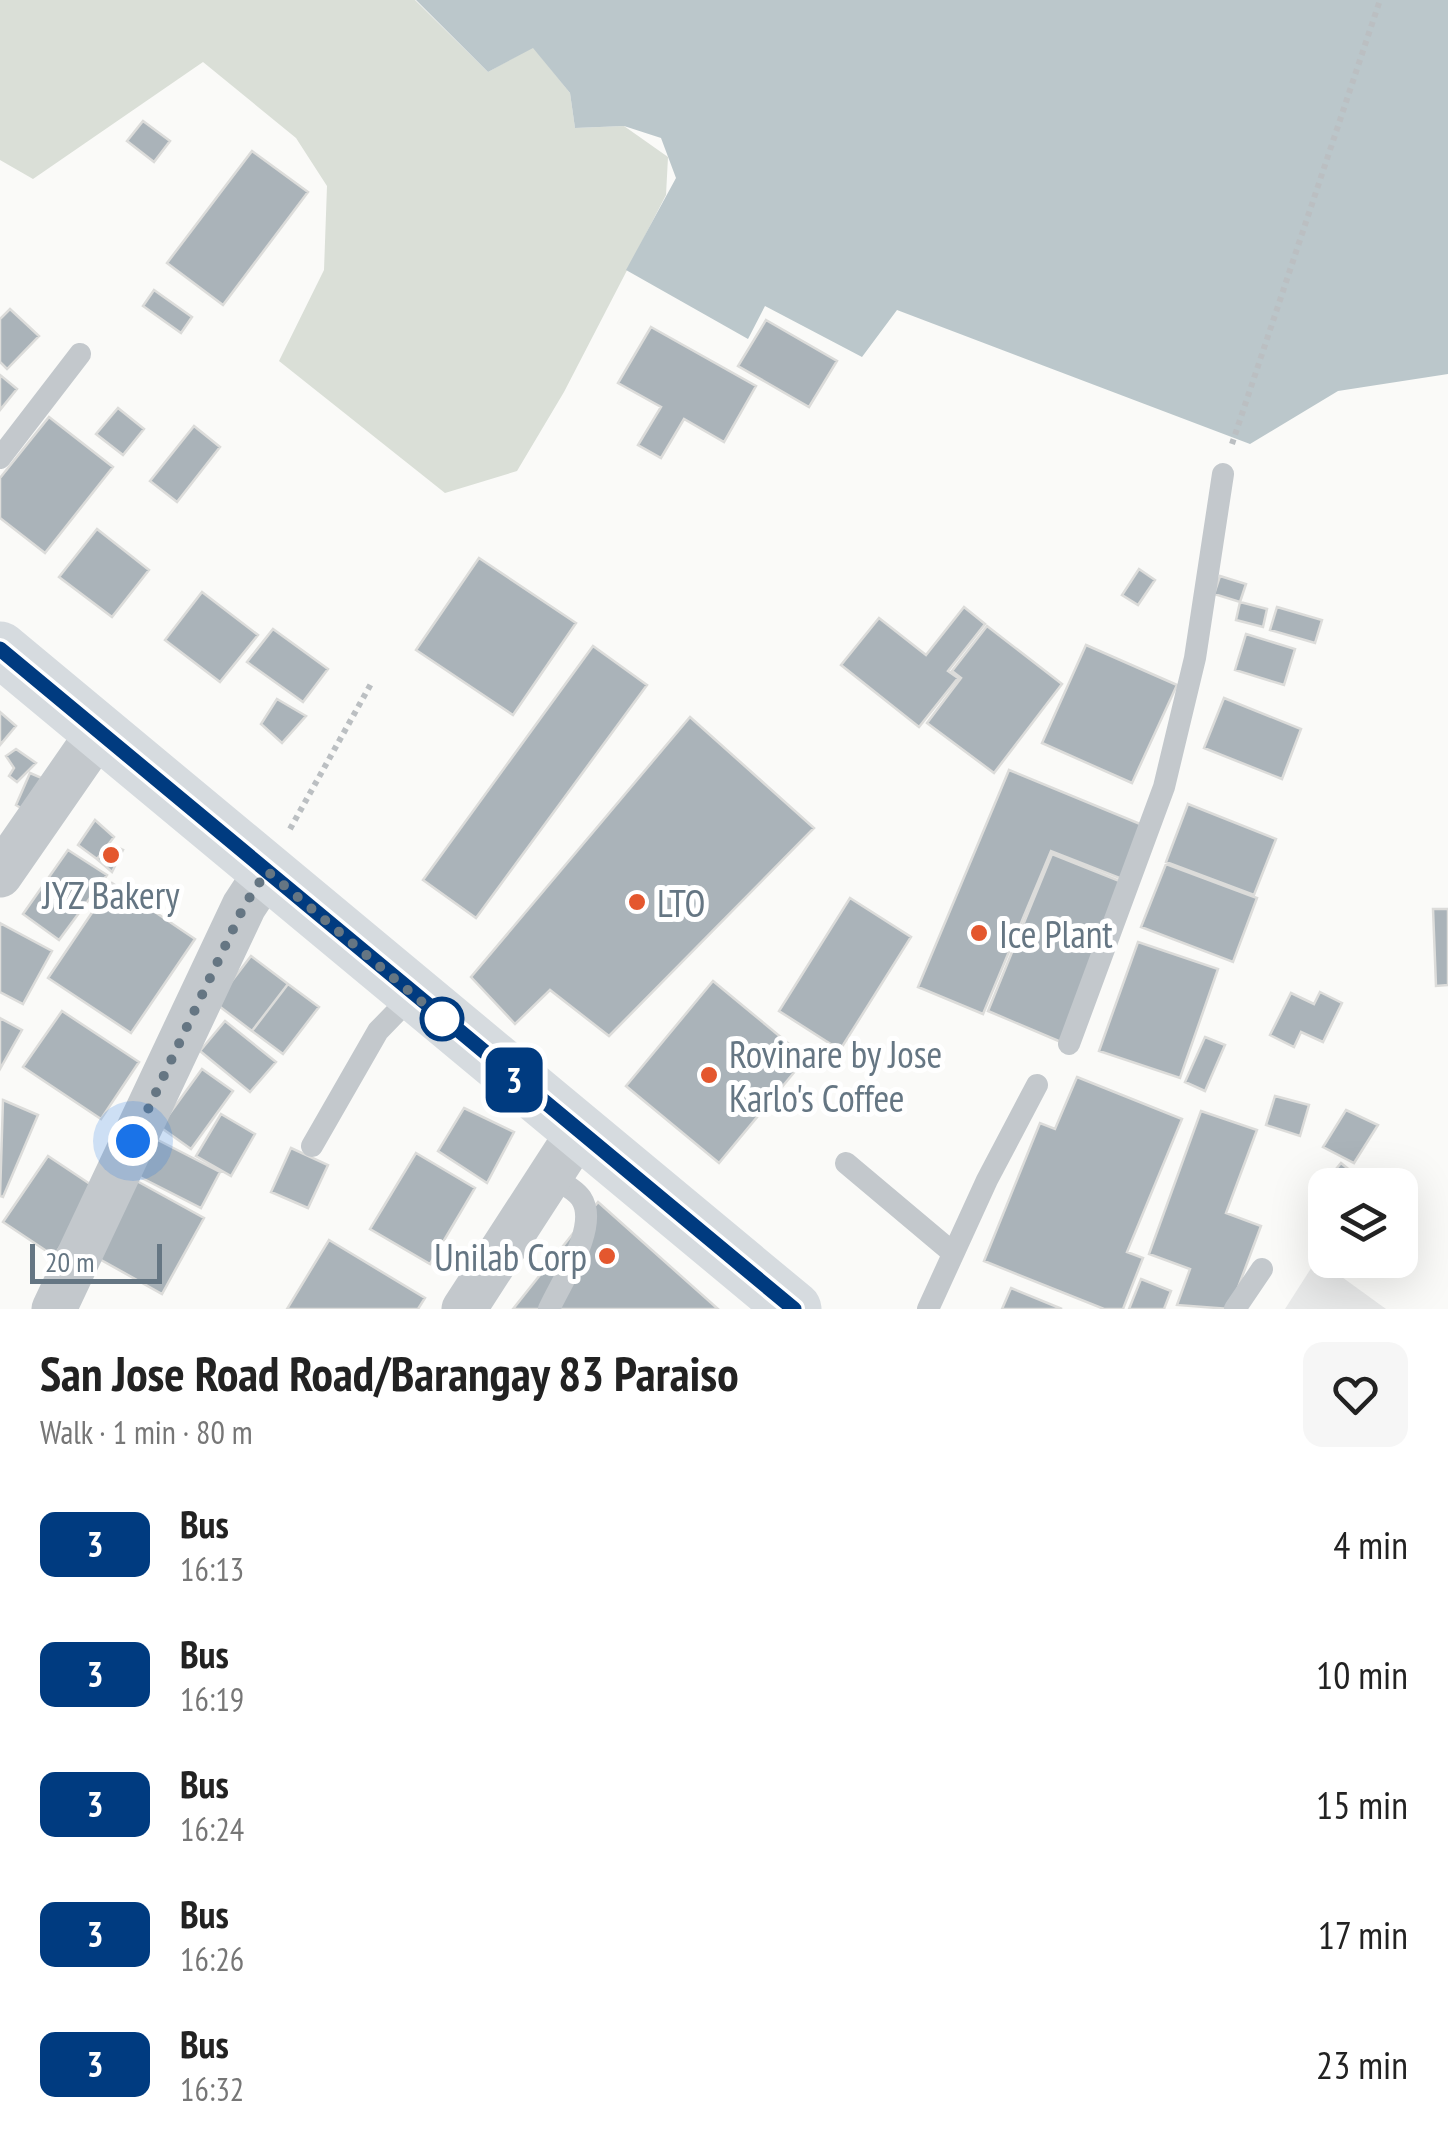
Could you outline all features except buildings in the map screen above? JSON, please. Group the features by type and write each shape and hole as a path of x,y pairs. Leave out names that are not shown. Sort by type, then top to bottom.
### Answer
{"main road":[{"path":"0,649 412,994 563,1154 794,1309"}],"street":[{"path":"0,876 99,732"},
{"path":"54,1309 244,906 267,871"},
{"path":"464,1309 563,1154"}],"lane":[{"path":"0,458 80,354"},
{"path":"1070,1044 1164,787 1195,658 1223,474"},
{"path":"312,1146 378,1030 412,994"},
{"path":"928,1309 1037,1085"},
{"path":"549,1309 586,1226 586,1209 563,1154"},
{"path":"846,1164 953,1253"},
{"path":"1235,1309 1262,1269"}],"path":[{"path":"1223,474 1380,0"},
{"path":"267,871 372,682"}],"shaded area":[{"path":"0,0 415,0 488,72 533,47 570,93 575,128 624,126 668,157 666,195 564,392 517,471 445,493 279,361 324,270 327,186 296,138 203,62 33,179 0,160"},
{"path":"416,0 1448,0 1448,374 1338,391 1250,444 897,310 862,357 765,306 748,339 626,270 676,178 661,138 624,126 575,128 570,93 533,48 488,72"},
{"path":"1308,1273 1308,1278 1343,1278 1386,1309 1285,1309"}],"bus line":[{"name":"3","path":"0,649 794,1309"}],"place":[{"name":"JYZ Bakery","path":"111,855"},
{"name":"LTO","path":"637,902"},
{"name":"Ice Plant","path":"979,933"},
{"name":"Rovinare by Jose Karlo's Coffee","path":"709,1075"},
{"name":"Unilab Corp","path":"607,1256"}],"route":[{"path":"133,1141 244,906 267,871 442,1019"}]}
